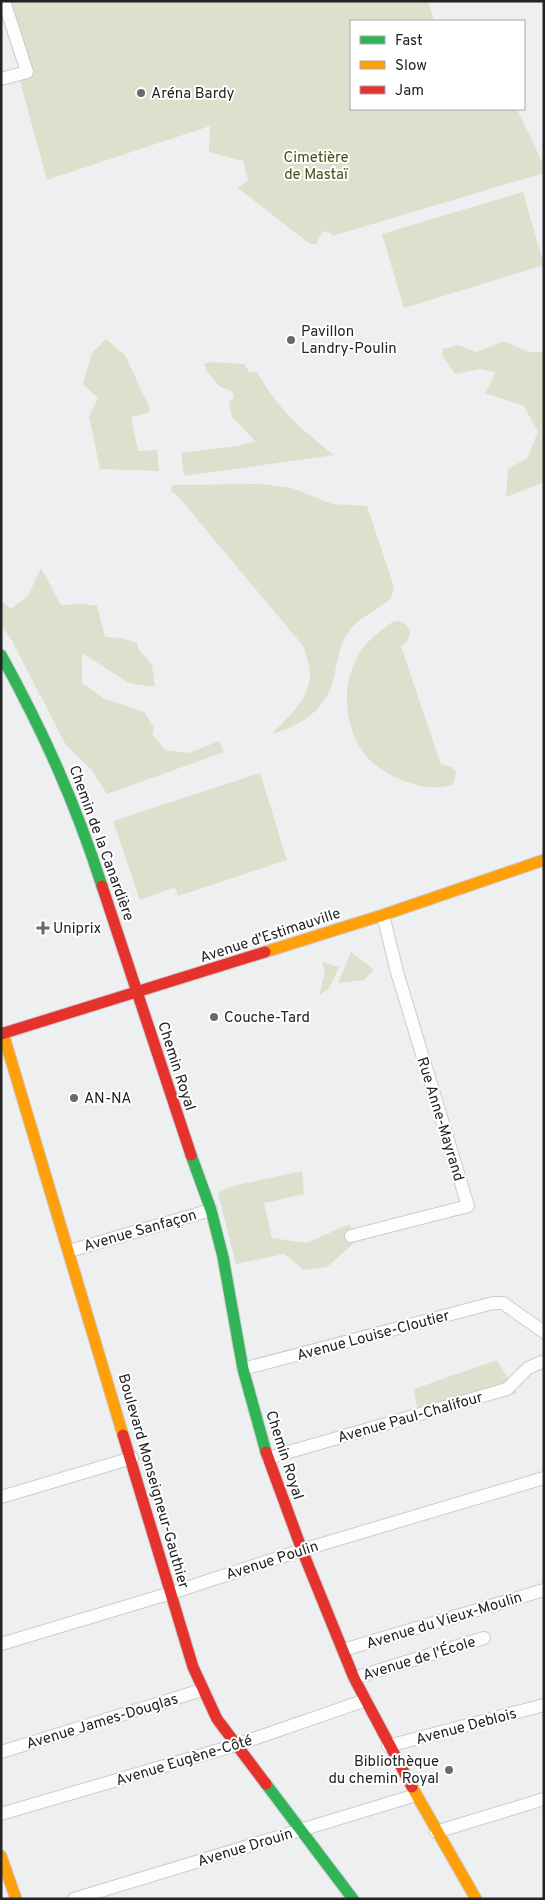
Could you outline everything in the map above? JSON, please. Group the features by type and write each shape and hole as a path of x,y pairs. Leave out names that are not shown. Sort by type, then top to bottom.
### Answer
{"main road":[{"name":"Chemin de la Canardière","path":"1,655 30,707 67,782 138,993"},
{"name":"Avenue d'Estimauville","path":"2,1033 138,993 383,915 544,860"},
{"name":"Chemin Royal","path":"138,993 202,1190 211,1210 223,1257 244,1369 268,1458 302,1550 354,1678 388,1746 474,1898"},
{"name":"Boulevard Monseigneur-Gauthier","path":"2,1033 202,1690 217,1719 353,1899"},
{"path":"1,1856 16,1899"}],"street":[{"path":"1,79 27,72 4,1"},
{"name":"Rue Anne-Mayrand","path":"351,1236 468,1206 397,972 383,915"},
{"name":"Avenue Sanfaçon","path":"69,1251 211,1210"},
{"name":"Avenue Louise-Cloutier","path":"244,1369 493,1303 502,1303 544,1332"},
{"name":"Avenue Paul-Chalifour","path":"268,1458 507,1389 528,1368 544,1361"},
{"path":"1,1497 132,1458"},
{"name":"Avenue Poulin","path":"1,1644 171,1593 302,1550 544,1478"},
{"name":"Avenue du Vieux-Moulin","path":"343,1650 544,1590"},
{"name":"Avenue de l'École","path":"354,1678 484,1638"},
{"name":"Avenue James-Douglas","path":"1,1752 202,1690"},
{"name":"Avenue Eugène-Côté","path":"1,1814 236,1745 366,1700"},
{"name":"Avenue Deblois","path":"388,1746 544,1705"},
{"name":"Avenue Drouin","path":"74,1899 416,1795"},
{"path":"436,1832 544,1799"}],"green space":[{"name":"Cimetière de Mastaï","path":"4,1 428,1 434,20 350,20 350,110 517,110 544,166 544,173 332,236 331,233 323,231 316,244 310,244 238,188 248,180 243,161 209,152 210,126 47,180 18,74 26,72"},
{"path":"523,192 544,265 404,308 382,234"},
{"path":"106,339 124,353 150,409 148,413 131,417 138,451 157,450 159,471 100,469 89,417 98,398 83,384 92,353"},
{"path":"504,341 528,352 544,352 544,482 506,497 508,469 527,458 538,432 524,406 485,393 496,372 480,369 455,374 442,355 443,349 458,345 477,352"},
{"path":"212,362 244,364 249,372 257,372 273,397 291,418 334,455 184,476 181,453 238,446 255,441 232,417 229,401 234,398 232,391 220,387 205,369 204,364"},
{"path":"261,484 292,488 332,504 367,506 394,587 391,598 362,618 347,634 339,653 332,685 322,703 300,722 272,734 296,709 308,687 310,671 304,647 176,494 171,492 174,485"},
{"path":"41,568 61,605 82,604 97,606 105,637 122,638 137,643 139,650 152,665 155,687 129,683 82,653 82,683 103,698 144,712 154,728 152,734 165,750 189,753 219,741 224,752 107,794 91,769 66,745 11,639 1,625 1,601 11,609 28,596"},
{"path":"400,621 407,626 410,633 405,643 401,646 441,765 452,767 456,772 454,783 445,787 417,785 402,780 377,767 361,749 353,733 348,715 347,696 349,678 355,661 365,646 378,633 391,623"},
{"path":"260,773 287,860 178,896 175,887 140,900 113,821"},
{"path":"351,952 374,970 364,980 338,983"},
{"path":"322,962 339,967 329,988 319,996 325,972"},
{"path":"302,1171 304,1194 264,1203 272,1238 306,1243 350,1224 354,1243 327,1267 304,1270 284,1254 236,1264 218,1193 233,1186"},
{"path":"497,1360 517,1393 419,1418 414,1389"}],"traffic: fast":[{"path":"1,655 58,768 81,825 102,886"},
{"path":"191,1155 211,1210 223,1257 243,1369 266,1452"},
{"path":"266,1784 353,1899"}],"traffic: slow":[{"path":"265,952 383,915 544,860"},
{"path":"3,1033 123,1435"},
{"path":"412,1787 476,1899"},
{"path":"1,1856 16,1899"}],"traffic: jam":[{"path":"102,886 191,1155"},
{"path":"1,1034 265,952"},
{"path":"123,1435 193,1667 217,1719 266,1784"},
{"path":"266,1452 302,1550 354,1678 412,1787"}],"place":[{"name":"Aréna Bardy","path":"141,93"},
{"name":"Pavillon Landry-Poulin","path":"291,340"},
{"name":"Uniprix","path":"43,928"},
{"name":"Couche-Tard","path":"214,1017"},
{"name":"AN-NA","path":"74,1098"},
{"name":"Bibliothèque du chemin Royal","path":"449,1770"}]}
